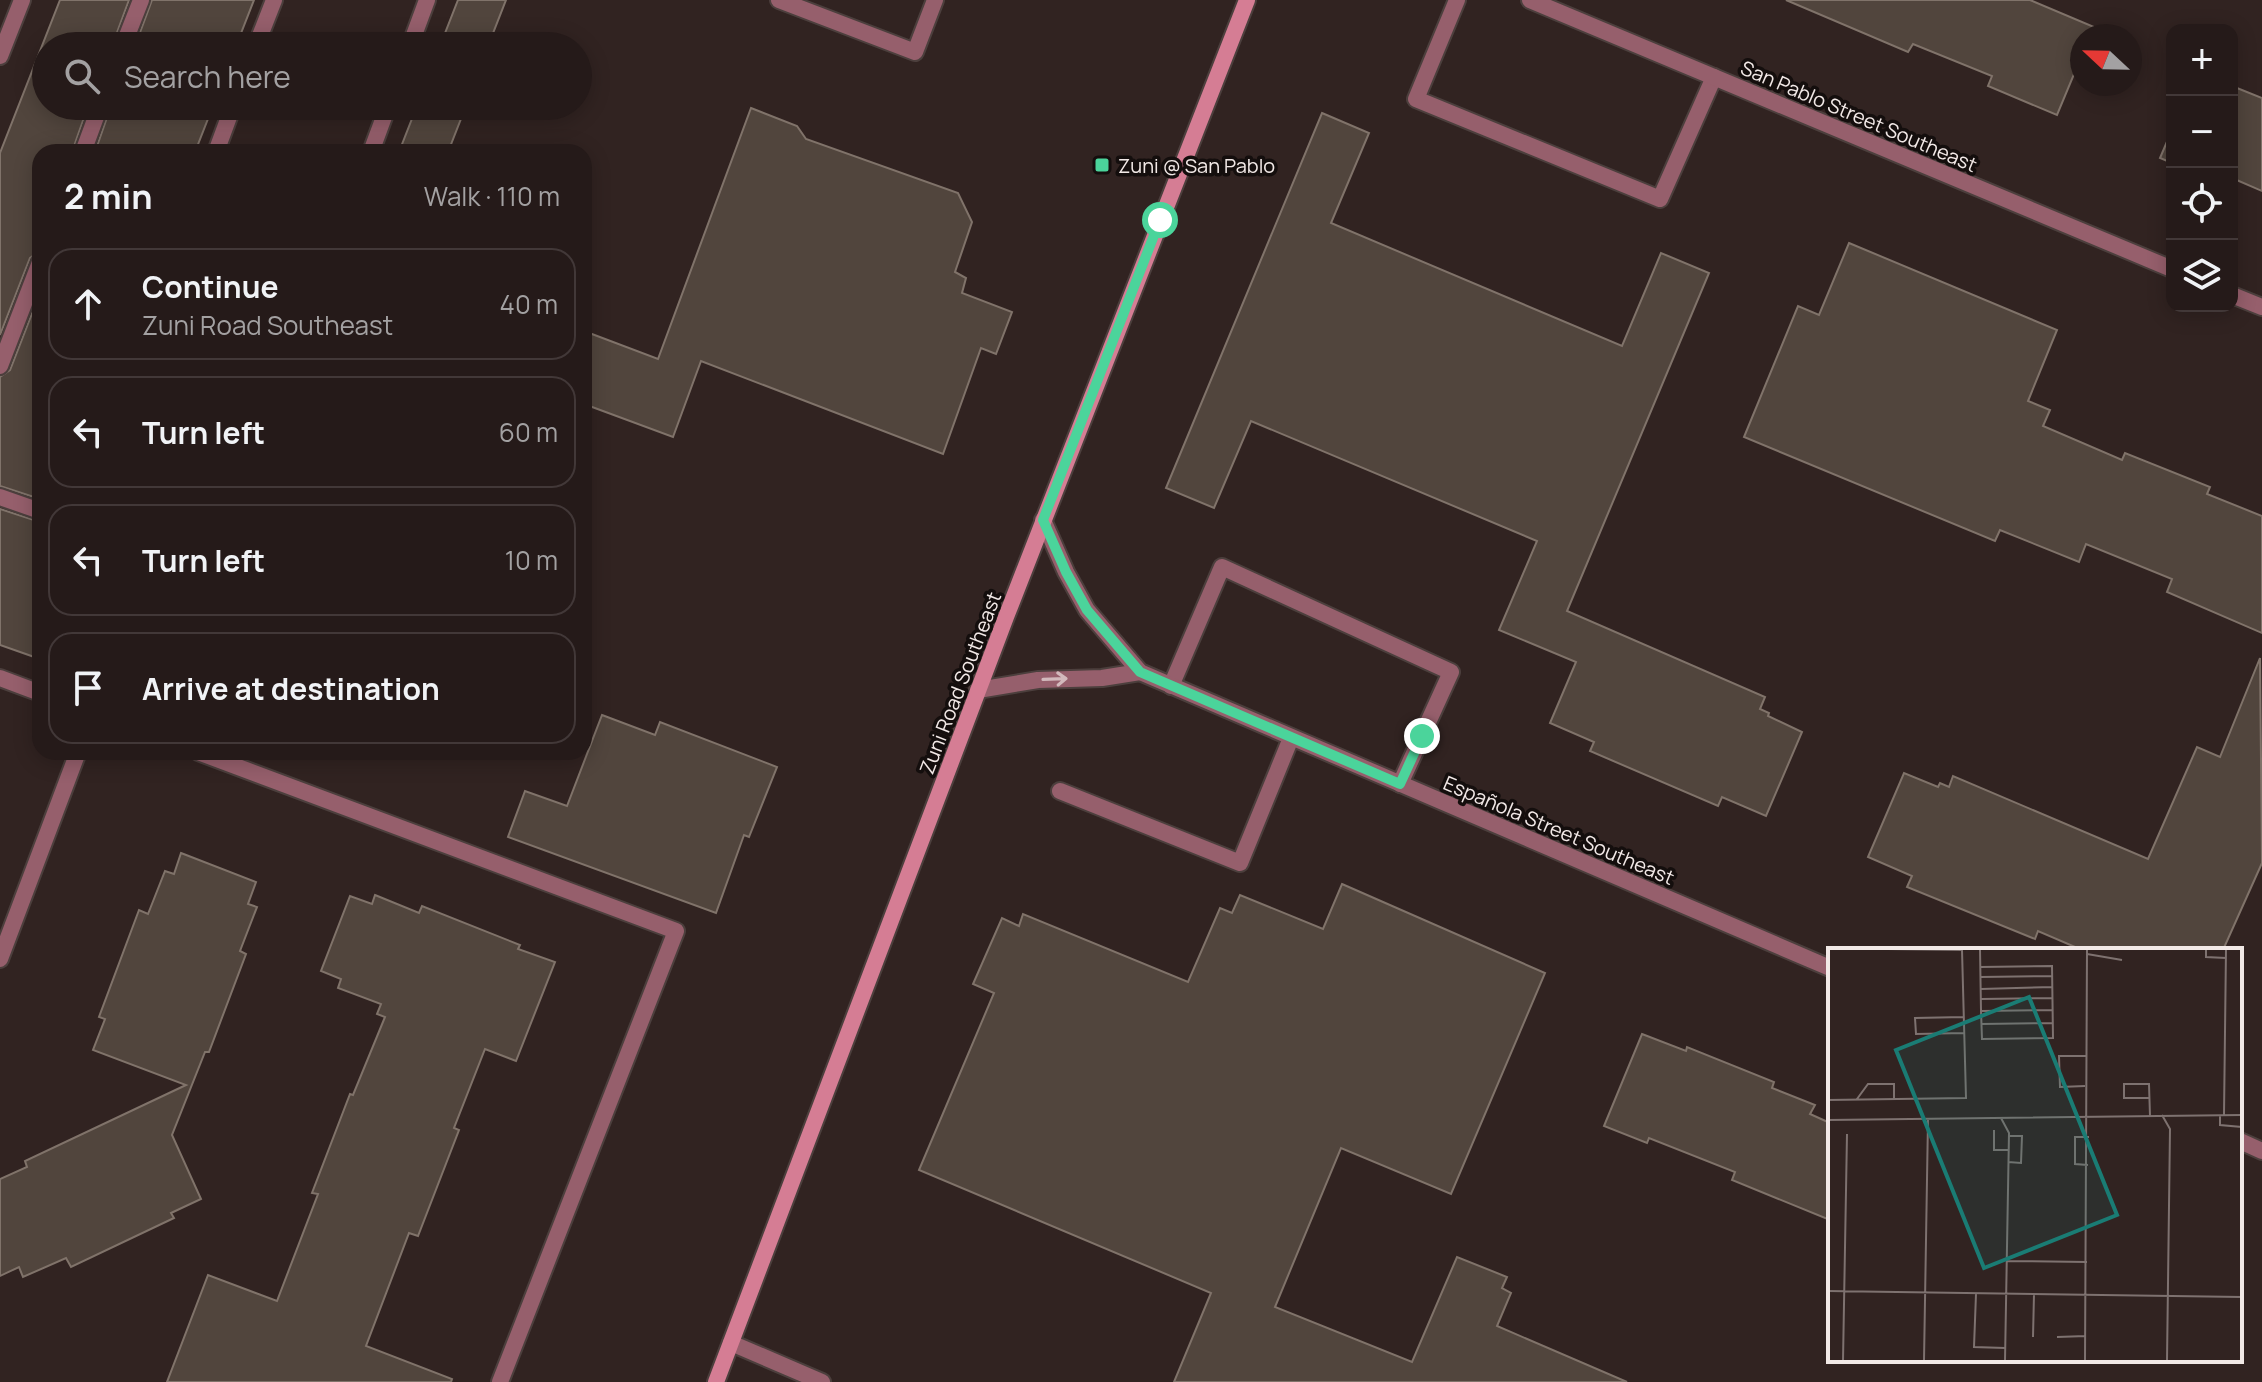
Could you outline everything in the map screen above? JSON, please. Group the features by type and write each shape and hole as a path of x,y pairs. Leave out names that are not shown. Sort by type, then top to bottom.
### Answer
{"street":[{"path":"0,56 22,0"},
{"path":"128,32 141,0"},
{"path":"261,32 274,0"},
{"path":"415,32 427,0"},
{"path":"779,0 915,52 935,0"},
{"name":"Zuni Road Southeast","path":"716,1382 1043,520 1247,0"},
{"path":"1457,0 1416,99 1660,199 1714,77"},
{"name":"San Pablo Street Southeast","path":"1530,0 2166,266"},
{"path":"86,144 95,120"},
{"path":"219,144 228,120"},
{"path":"374,144 383,120"},
{"path":"0,366 32,283"},
{"path":"2238,297 2262,307"},
{"path":"0,497 32,508"},
{"name":"Española Street Southeast","path":"1043,520 1087,610 1140,672 1828,967"},
{"path":"1171,686 1222,567 1451,672 1400,784"},
{"path":"978,690 1038,680 1102,678 1140,672"},
{"path":"0,678 32,690"},
{"path":"1060,791 1240,863 1291,738"},
{"path":"0,959 75,760"},
{"path":"219,760 676,931 500,1382"},
{"path":"2242,1142 2262,1151"},
{"path":"731,1343 822,1382"}],"building":[{"path":"60,0 129,0 117,32 47,32"},
{"path":"152,0 254,0 241,32 140,32"},
{"path":"458,0 506,0 493,32 445,32"},
{"path":"1786,0 2030,0 2087,24 2070,24 2070,84 2057,115 1988,86 1992,76 1913,44 1908,52"},
{"path":"32,71 32,120 83,120 75,144 32,144 32,257 0,335 0,153"},
{"path":"2238,88 2262,98 2262,191 2238,181"},
{"path":"751,108 797,126 806,139 958,193 972,222 955,272 966,278 962,293 1012,312 996,354 981,348 943,454 701,361 673,437 592,407 592,334 658,359"},
{"path":"1322,113 1369,133 1331,223 1622,346 1661,253 1709,273 1567,611 1765,697 1760,709 1802,732 1766,816 1722,797 1718,806 1590,751 1594,742 1550,723 1576,662 1499,630 1537,541 1251,421 1214,508 1166,488"},
{"path":"106,120 208,120 198,144 98,144"},
{"path":"412,120 461,120 451,144 402,144"},
{"path":"2166,144 2166,160 2160,158"},
{"path":"1849,243 2057,330 2028,401 2050,410 2043,426 2122,460 2125,453 2210,487 2207,494 2262,516 2262,633 2167,592 2172,579 2086,544 2079,562 2000,530 1995,541 1744,437 1798,306 1819,315"},
{"path":"32,314 32,496 0,486 0,377 10,370"},
{"path":"0,509 32,519 32,656 0,645"},
{"path":"2260,658 2262,863 2224,948 2077,948 2038,931 2035,939 1907,887 1912,876 1868,857 1904,773 1938,787 1940,783 1949,787 1953,776 2148,859 2197,747 2220,757"},
{"path":"602,715 655,735 660,722 777,767 749,837 744,835 716,913 508,837 525,791 567,806 585,760 592,760 592,741"},
{"path":"181,853 256,882 248,904 257,907 240,951 246,954 209,1052 205,1052 172,1135 201,1199 171,1213 174,1218 71,1267 66,1258 23,1277 19,1267 0,1276 0,1179 27,1167 25,1161 186,1085 93,1050 105,1019 99,1017 139,910 148,914 165,871 174,874"},
{"path":"1342,884 1545,973 1451,1194 1341,1148 1275,1307 1412,1362 1457,1257 1507,1277 1502,1288 1511,1293 1497,1326 1627,1382 1174,1382 1211,1293 919,1170 994,993 973,984 1002,918 1019,926 1023,914 1188,982 1220,908 1232,913 1240,895 1323,929"},
{"path":"375,895 419,913 422,906 555,962 516,1061 485,1049 454,1128 459,1130 418,1236 409,1233 366,1346 452,1379 451,1382 167,1382 208,1275 277,1301 318,1194 312,1193 350,1094 353,1095 385,1017 377,1014 381,1004 338,988 341,979 321,971 350,896 372,904"},
{"path":"1642,1034 1686,1051 1687,1047 1774,1082 1772,1088 1815,1105 1810,1114 1828,1122 1828,1219 1732,1180 1735,1172 1649,1138 1647,1143 1604,1126"}],"place":[{"name":"Zuni @ San Pablo","path":"1102,165"}],"route":[{"path":"1160,220 1043,520 1066,572 1087,610 1140,672 1400,784 1422,736"}]}
